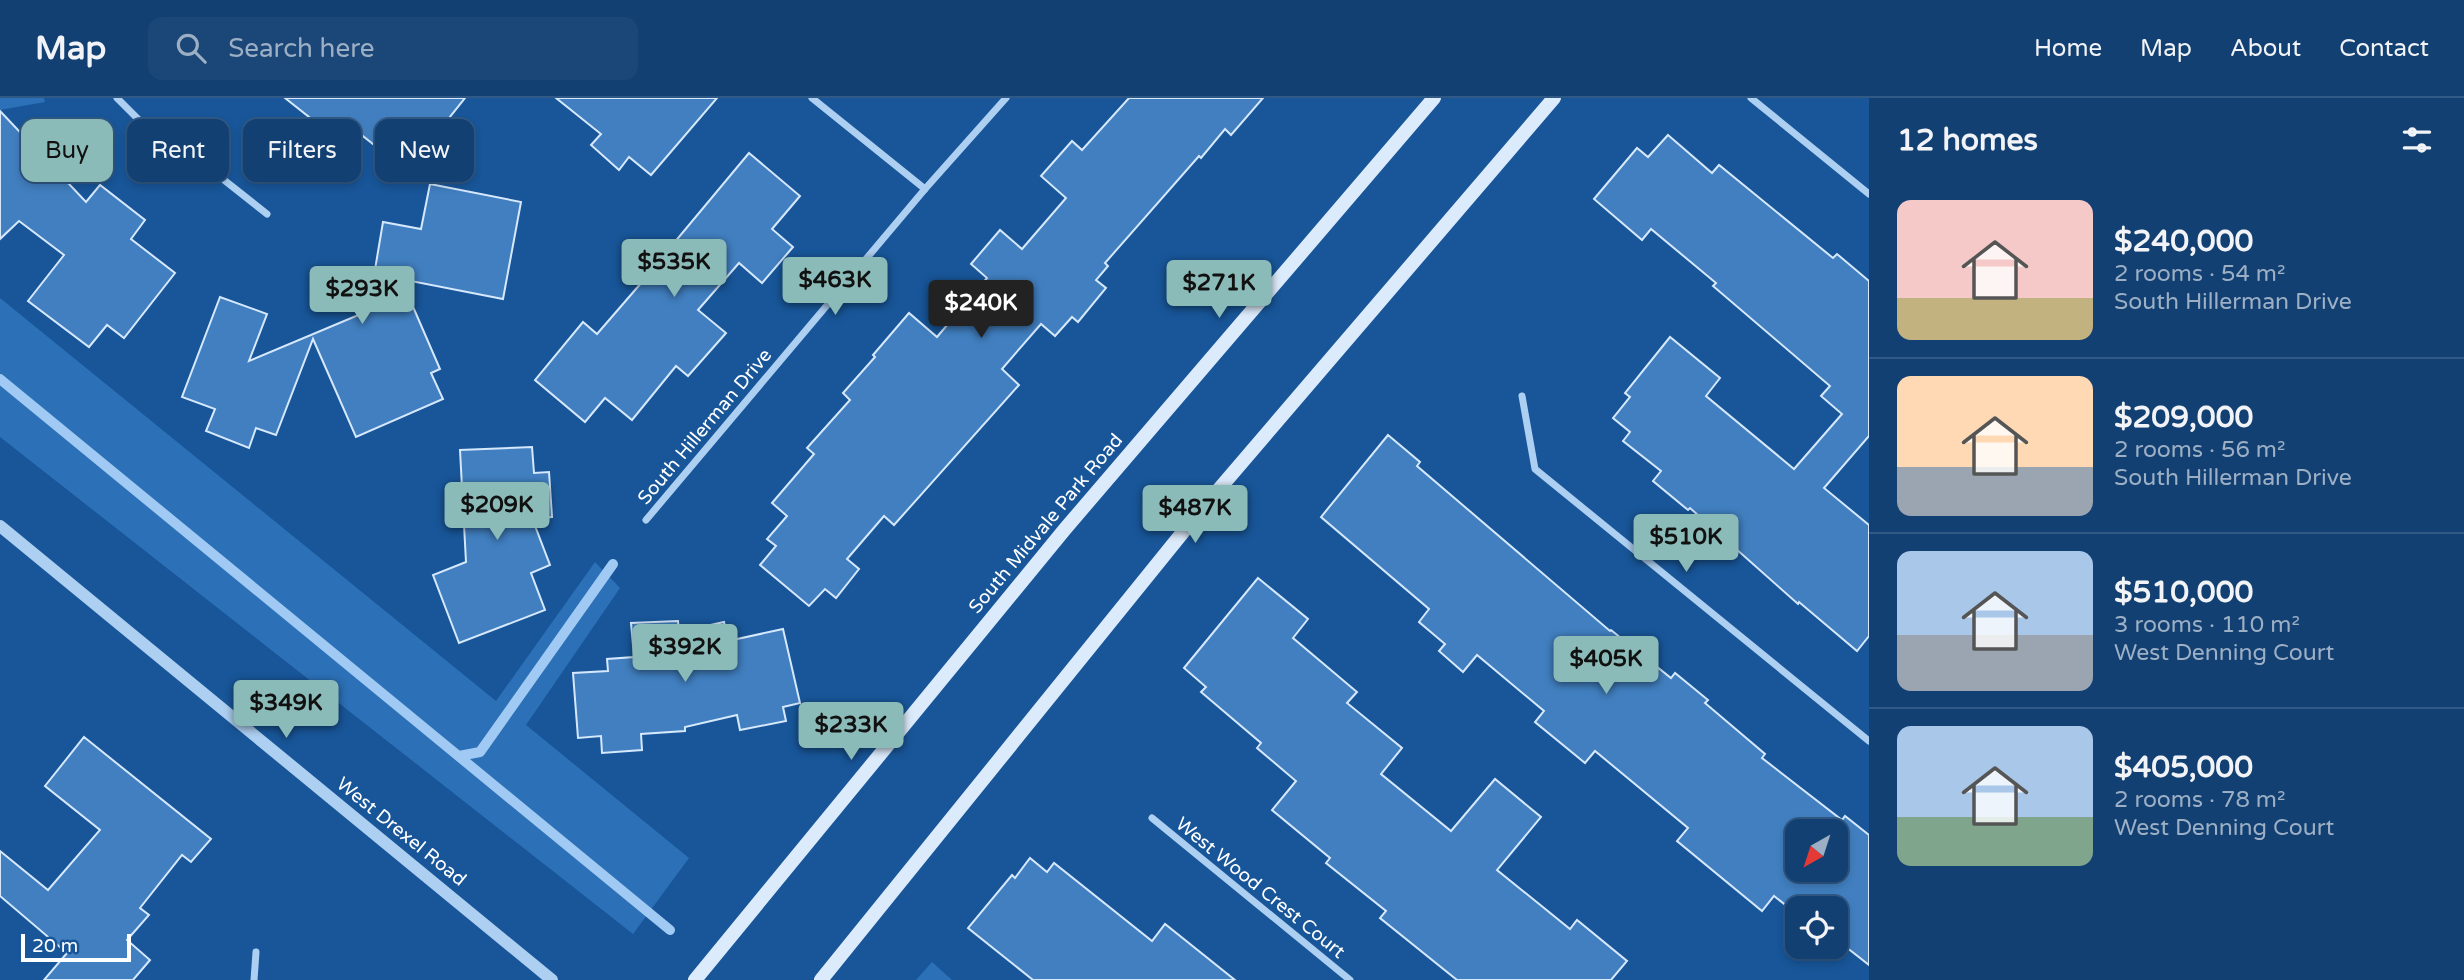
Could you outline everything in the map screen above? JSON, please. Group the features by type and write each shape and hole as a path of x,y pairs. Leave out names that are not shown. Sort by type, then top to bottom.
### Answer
{"main road":[{"name":"South Midvale Park Road","path":"695,980 1074,518 1434,98"},
{"path":"821,980 1196,516 1554,98"}],"street":[{"path":"117,98 141,122 200,160 267,214"},
{"path":"811,98 925,189"},
{"name":"South Hillerman Drive","path":"646,520 925,189 1006,98"},
{"path":"1751,98 1869,194"},
{"path":"1522,396 1535,469 1869,741"},
{"name":"West Drexel Road","path":"0,526 552,980"},
{"name":"West Wood Crest Court","path":"1152,818 1350,980"},
{"path":"254,980 256,952"}],"shaded area":[{"path":"0,98 44,98 45,102 0,110"},
{"path":"0,298 496,701 595,562 620,588 526,725 689,858 633,934 0,437"},
{"path":"932,962 952,980 916,980"}],"building":[{"path":"285,98 465,98 448,119 375,119 375,146 361,135 361,119 312,119"},
{"path":"556,98 717,98 651,175 629,157 619,170 591,145 601,134"},
{"path":"1129,98 1263,98 1231,135 1225,129 1201,158 1199,156 1105,263 1108,266 1096,280 1106,288 1078,322 1072,317 1055,336 1041,324 1002,369 1019,385 894,525 884,516 847,559 859,569 836,598 825,589 809,606 760,565 776,546 767,539 787,516 772,503 814,454 807,448 850,400 843,393 909,313 937,337 987,278 971,264 1000,230 1022,249 1066,198 1041,176 1072,141 1082,150"},
{"path":"0,111 21,133 21,182 67,182 86,202 100,185 145,220 131,239 175,273 124,338 107,325 89,347 28,301 64,255 19,221 0,239"},
{"path":"1668,135 1712,173 1719,165 1833,258 1837,254 1869,281 1869,436 1824,488 1869,525 1869,636 1857,651 1799,602 1798,604 1690,508 1688,510 1653,481 1661,471 1623,441 1630,432 1613,418 1630,397 1625,393 1670,337 1720,378 1706,396 1794,469 1842,414 1821,396 1830,386 1713,286 1716,283 1651,229 1642,240 1594,199 1637,148 1648,157"},
{"path":"749,153 800,196 772,229 793,247 762,283 739,263 698,310 726,333 688,376 676,366 632,420 605,398 585,422 535,380 583,322 597,334 642,282 630,272 653,245 664,255"},
{"path":"430,184 521,202 503,299 401,279 440,369 431,373 443,399 356,437 313,339 276,435 256,428 249,448 206,431 215,409 182,397 220,297 267,314 249,361 368,311 383,222 421,229"},
{"path":"1388,435 1420,462 1417,466 1610,631 1671,678 1675,673 1708,700 1705,703 1765,754 1762,758 1841,819 1785,819 1785,882 1848,882 1848,819 1843,819 1845,816 1869,835 1869,965 1848,949 1848,896 1785,896 1785,905 1774,896 1762,911 1677,841 1688,828 1595,751 1585,763 1535,722 1544,711 1477,655 1463,672 1439,651 1445,644 1419,622 1429,609 1321,517"},
{"path":"532,447 534,473 549,472 552,517 532,518 550,565 531,573 545,610 459,643 433,575 466,562 460,450"},
{"path":"1258,578 1308,619 1293,638 1357,692 1347,703 1402,748 1381,774 1451,831 1495,779 1541,817 1497,870 1570,929 1577,920 1627,961 1611,980 1457,980 1380,918 1386,911 1326,863 1330,858 1272,810 1296,781 1257,748 1261,743 1201,692 1206,687 1184,668"},
{"path":"678,621 679,632 724,622 728,641 783,629 800,703 783,707 786,721 740,730 737,715 685,727 685,731 641,734 642,750 602,753 601,736 578,738 573,673 608,671 607,659 634,657 631,623"},
{"path":"84,737 211,839 191,862 182,855 140,908 149,915 127,940 150,960 133,980 44,980 67,953 0,896 0,851 48,890 100,830 45,786"},
{"path":"1030,858 1047,872 1054,863 1152,941 1165,924 1235,980 1033,980 968,928 1012,875 1015,878"}],"waterway":[{"path":"0,379 670,930"},
{"path":"459,756 480,752 613,564"}]}
